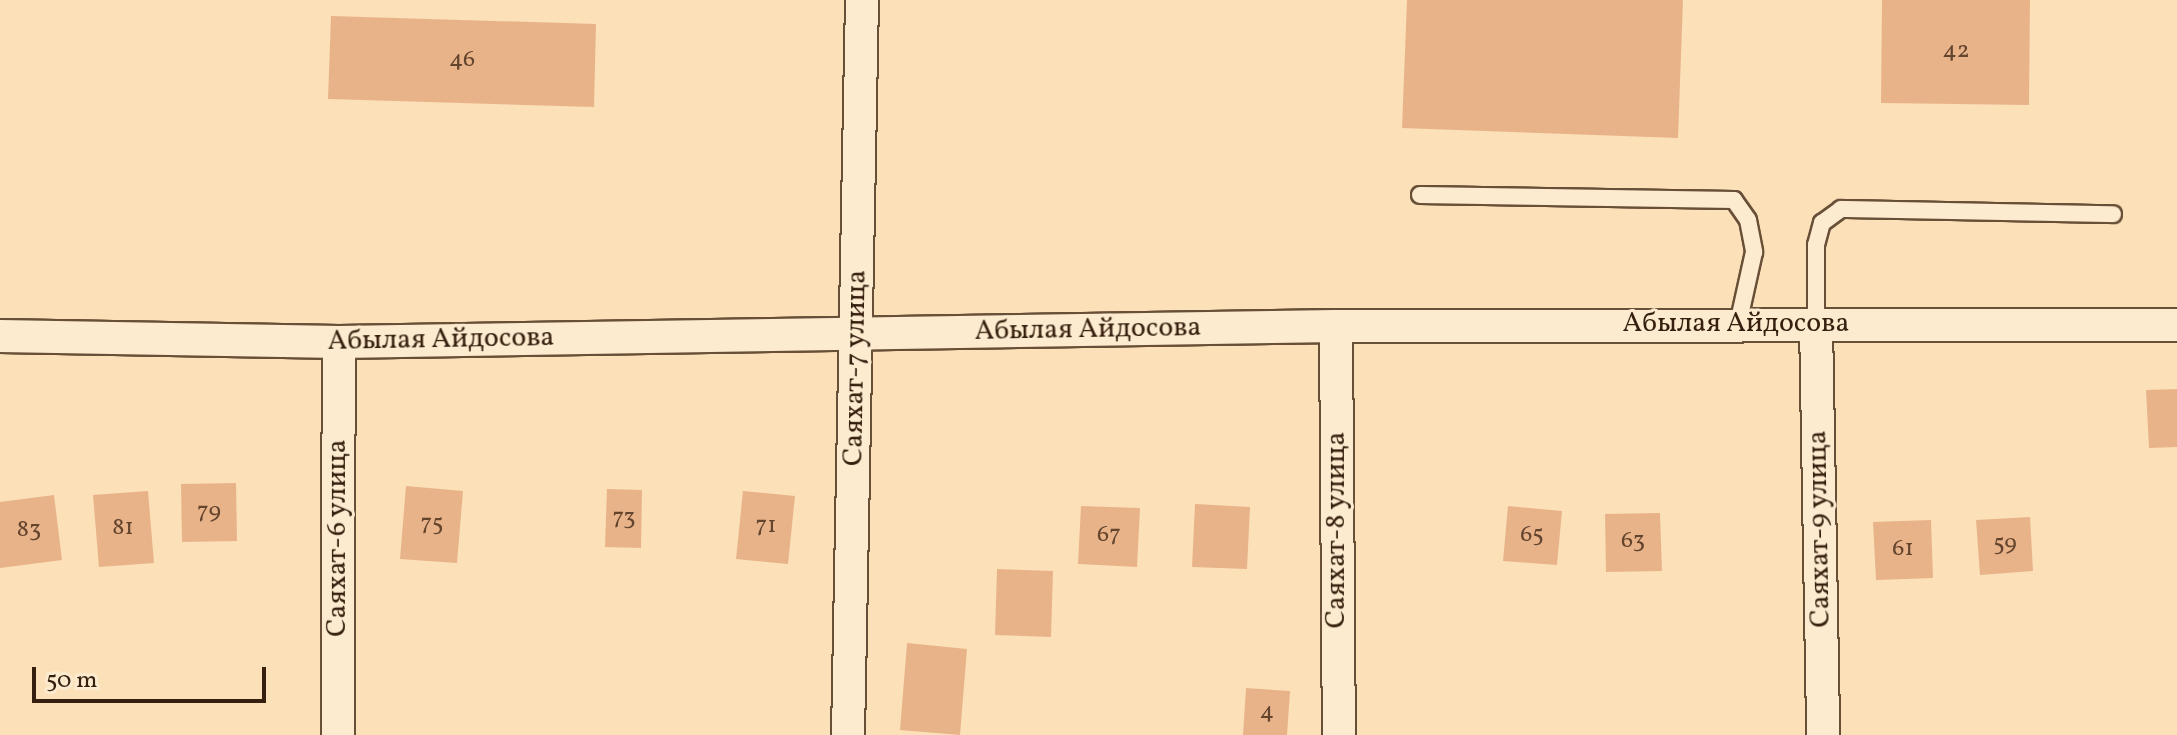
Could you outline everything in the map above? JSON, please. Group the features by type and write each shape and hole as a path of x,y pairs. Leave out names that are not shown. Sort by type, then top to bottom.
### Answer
{"street":[{"name":"Саяхат-7 улица","path":"848,735 862,0"},
{"name":"Абылая Айдосова","path":"0,336 339,342 1336,326 1816,323 2177,325"},
{"name":"Саяхат-9 улица","path":"1816,323 1823,735"},
{"name":"Саяхат-8 улица","path":"1336,326 1339,735"},
{"name":"Саяхат-6 улица","path":"338,735 339,342"}],"lane":[{"path":"1420,195 1734,200 1748,220 1754,252 1738,324"},
{"path":"1816,323 1816,245 1822,223 1841,209 2113,214"}],"building":[{"path":"1407,0 1683,0 1678,138 1402,128"},
{"path":"1882,0 2030,0 2029,105 1881,103"},
{"path":"331,16 596,24 594,107 328,99"},
{"path":"2177,389 2177,447 2149,448 2146,390"},
{"path":"236,483 237,541 182,542 181,484"},
{"path":"406,486 463,491 457,563 400,559"},
{"path":"607,489 642,490 641,548 605,547"},
{"path":"148,491 154,563 99,567 93,495"},
{"path":"743,491 795,496 788,564 736,559"},
{"path":"54,495 62,560 0,568 0,502"},
{"path":"1195,504 1250,507 1247,569 1192,567"},
{"path":"1081,506 1140,508 1137,567 1078,564"},
{"path":"1508,506 1562,511 1557,565 1503,561"},
{"path":"1660,513 1662,571 1606,572 1605,514"},
{"path":"2030,517 2033,571 1980,575 1976,520"},
{"path":"1931,520 1933,578 1876,580 1873,522"},
{"path":"997,569 1053,571 1051,637 995,635"},
{"path":"907,643 967,649 960,735 900,730"},
{"path":"1246,688 1290,691 1287,735 1243,735"}]}
